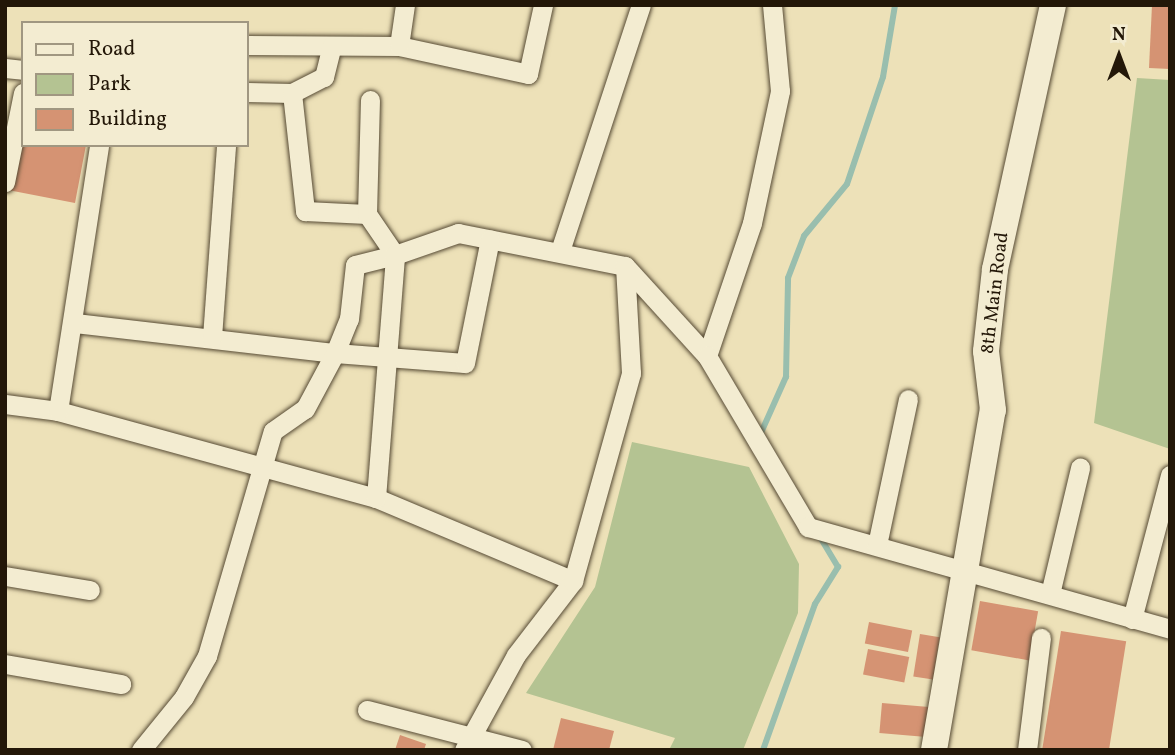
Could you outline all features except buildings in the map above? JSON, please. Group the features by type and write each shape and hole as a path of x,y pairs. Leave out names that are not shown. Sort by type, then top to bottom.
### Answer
{"street":[{"path":"399,47 405,5"},
{"path":"248,45 399,47 528,74 544,5"},
{"path":"560,251 641,5"},
{"path":"707,356 752,223 780,91 772,5"},
{"name":"8th Main Road","path":"934,750 993,410 986,351 995,269 1053,5"},
{"path":"248,92 292,93 324,77 332,46"},
{"path":"292,93 305,211 367,214"},
{"path":"370,100 367,214 395,255 390,356 376,498"},
{"path":"5,182 21,103"},
{"path":"58,411 75,323 99,147"},
{"path":"212,337 226,147"},
{"path":"141,750 184,697 207,656 273,431 305,409 335,353 349,319 355,265 395,255 458,233 560,251 625,266 707,356 818,529 967,568 1170,629"},
{"path":"75,323 335,353 465,363 490,239"},
{"path":"468,743 516,655 573,581 631,373 625,266"},
{"path":"877,545 908,398"},
{"path":"5,404 58,411 376,498 573,581"},
{"path":"1050,594 1080,468"},
{"path":"1132,619 1170,475"},
{"path":"5,576 90,590"},
{"path":"1027,750 1041,638"},
{"path":"5,664 121,684"},
{"path":"367,710 468,743 522,750"}],"green space":[{"path":"1137,78 1170,80 1170,449 1094,423"},
{"path":"632,442 749,467 799,564 798,613 743,750 669,750 675,738 526,693 595,587"}],"waterway":[{"path":"760,435 786,377 788,278 804,236 847,184 883,77 895,5"},
{"path":"763,750 815,604 838,567 819,535"}]}
